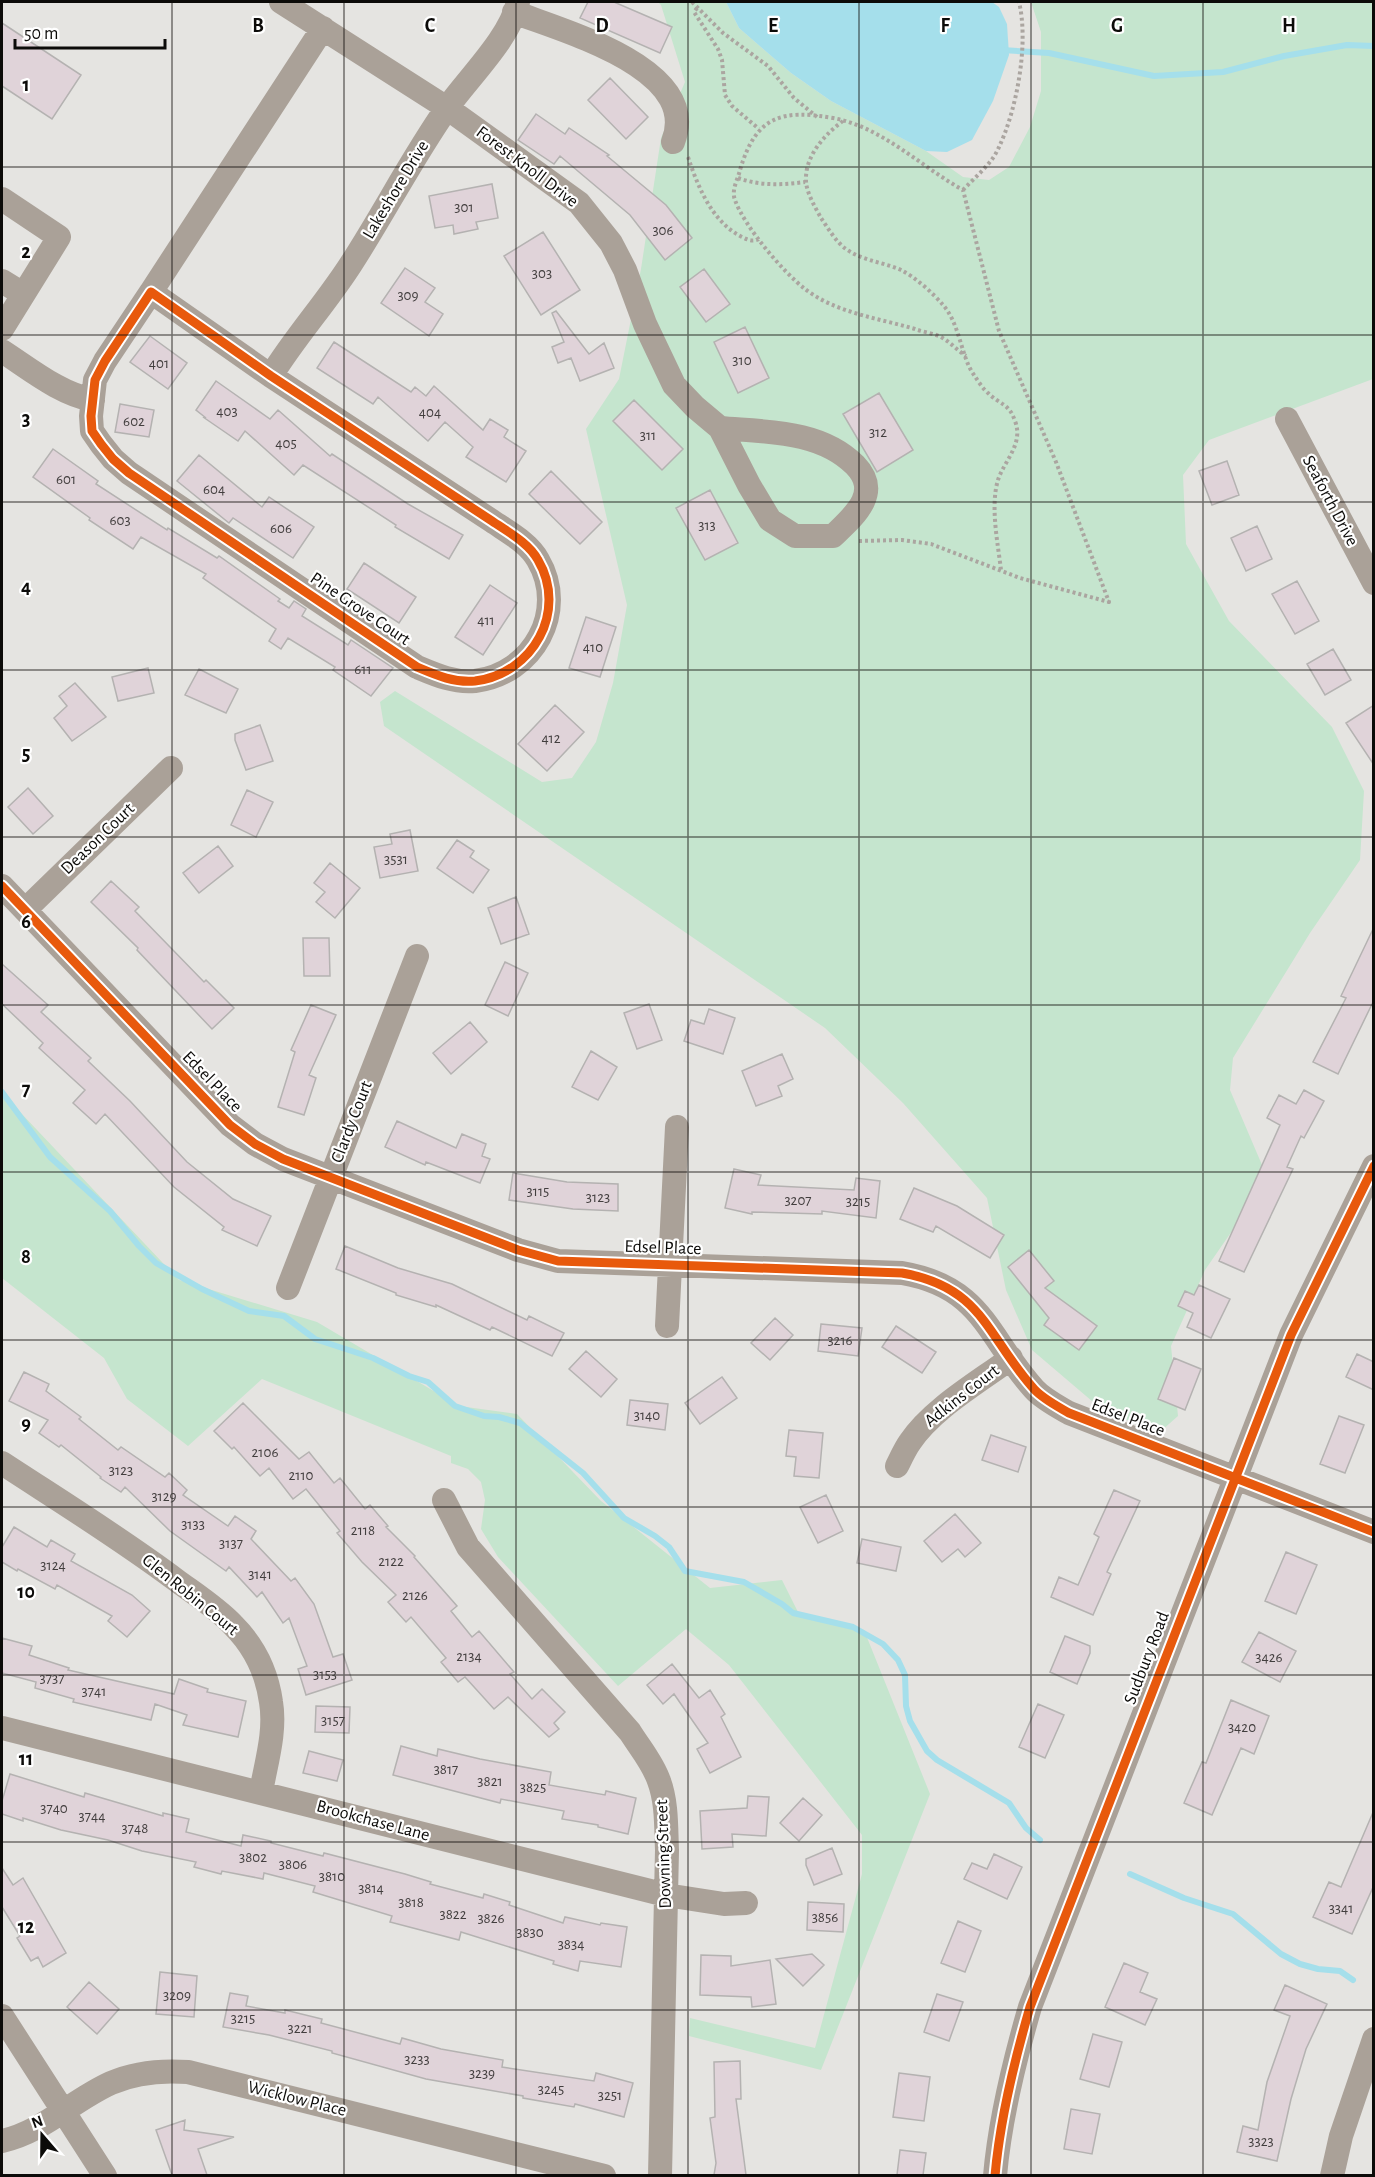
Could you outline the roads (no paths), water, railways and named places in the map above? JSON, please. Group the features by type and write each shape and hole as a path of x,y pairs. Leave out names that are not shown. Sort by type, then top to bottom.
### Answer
{"street":[{"name":"Forest Knoll Drive","path":"281,2 447,108 579,203 601,229 616,252 645,324 675,385 695,407 720,428 770,520 795,536 833,536 855,516 867,495 864,474 844,454 818,441 784,434 720,428"},
{"path":"516,7 611,50 641,68 660,84 671,100 678,117 678,131 673,142"},
{"name":"Lakeshore Drive","path":"271,376 289,347 351,265 447,108 509,25 516,7"},
{"path":"151,292 323,28"},
{"path":"2,199 59,237 2,329"},
{"path":"2,281 23,294"},
{"name":"Pine Grove Court","path":"151,292 271,376 492,521 526,546 538,559 549,592 549,614 545,628 529,653 505,670 475,681 457,681 417,667 129,473 113,459 93,431 91,416 95,380 151,292"},
{"path":"2,351 62,388 81,398 93,400"},
{"name":"Seaforth Drive","path":"1287,419 1372,577"},
{"name":"Deason Court","path":"25,910 171,768"},
{"name":"Edsel Place","path":"2,886 230,1125 255,1144 283,1159 518,1250 558,1261 915,1275 953,1291 974,1307 1035,1390 1069,1413 1374,1532"},
{"name":"Clardy Court","path":"288,1288 417,956"},
{"path":"667,1326 677,1127"},
{"name":"Sudbury Road","path":"995,2175 1006,2102 1030,2007 1291,1335 1373,1168"},
{"name":"Adkins Court","path":"897,1467 910,1442 923,1425 1011,1358"},
{"name":"Glen Robin Court","path":"2,1463 119,1539 165,1572 216,1610 248,1642 259,1660 271,1702 272,1731 261,1792"},
{"name":"Downing Street","path":"444,1500 468,1548 630,1732 659,1781 663,1799 667,1851 660,2175"},
{"name":"Brookchase Lane","path":"2,1728 666,1895 724,1904 746,1904"},
{"path":"2,2016 105,2175"},
{"path":"1332,2175 1341,2136 1374,2039"},
{"name":"Wicklow Place","path":"2,2141 15,2139 33,2131 110,2084 135,2074 162,2070 188,2072 604,2175"}],"water":[{"path":"726,2 992,2 999,7 1007,24 1009,55 993,101 972,140 947,152 926,151 831,101 791,73 739,28"}],"waterway":[{"path":"1002,50 1049,53 1154,76 1223,72 1284,56 1347,45 1374,46"},
{"path":"2,1092 50,1157 110,1211 156,1263 202,1289 249,1311 284,1316 315,1339 373,1358 409,1376 428,1382 455,1406 484,1416 499,1417 520,1423 583,1473 624,1518 669,1547 685,1571 744,1582 793,1613 853,1627 883,1644 898,1660 905,1675 906,1706 910,1721 927,1751 937,1760 1009,1803 1026,1828 1040,1840"},
{"path":"1130,1874 1184,1898 1233,1914 1281,1954 1300,1964 1318,1969 1340,1971 1353,1980"}]}
